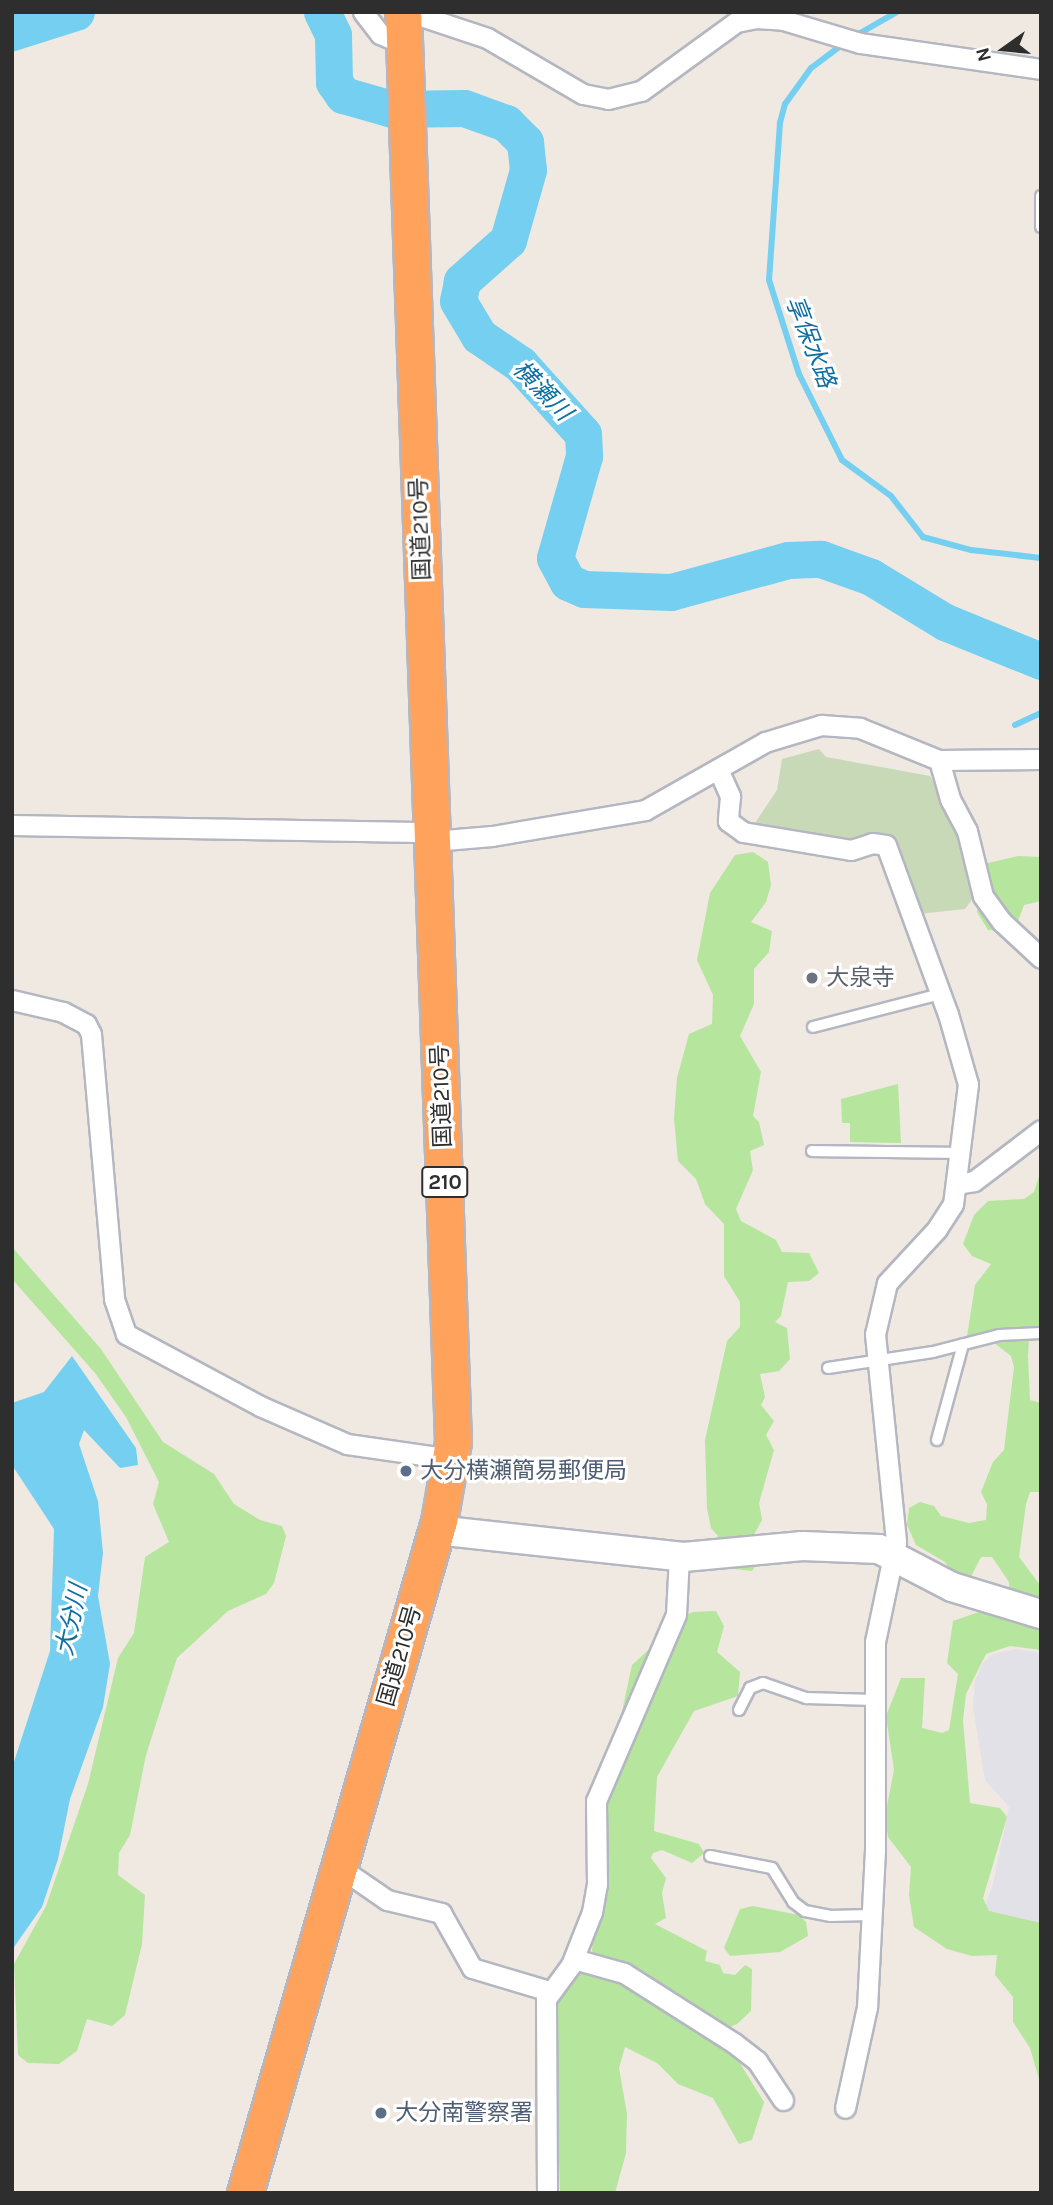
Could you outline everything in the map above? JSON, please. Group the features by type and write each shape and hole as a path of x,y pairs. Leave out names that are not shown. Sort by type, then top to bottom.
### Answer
{"highway":[{"name":"国道210号","path":"245,2193 436,1530 451,1459 453,1419 405,36"}],"street":[{"path":"363,12 380,34 487,38 583,94 608,99 641,91 736,22 756,18 783,20 860,43 1041,69"},
{"path":"12,825 432,837 492,836 645,810 781,735 821,724 860,728 939,760 1041,760"},
{"path":"939,760 950,799 967,831 983,896 1002,921 1041,958"},
{"path":"718,769 730,796 728,821 743,832 851,850 872,844 886,845 941,994 968,1084 953,1204 937,1229 883,1290 874,1360 896,1534 894,1555 879,1612 874,1700 875,1850 867,2007 845,2108"},
{"path":"12,1000 63,1012 86,1024 91,1034 114,1299 126,1334 269,1410 346,1444 451,1459"},
{"path":"957,1184 974,1181 1041,1130"},
{"path":"436,1530 679,1557 802,1546 878,1549 952,1587 1041,1614"},
{"path":"547,2193 545,2021 549,1991 574,1959 595,1899 596,1801 676,1614 679,1557"},
{"path":"339,1867 387,1900 441,1913 472,1968 549,1991"},
{"path":"574,1959 624,1973 734,2043 757,2062 783,2100"}],"lane":[{"path":"1041,196 1041,227"},
{"path":"813,1027 941,994"},
{"path":"812,1151 959,1153"},
{"path":"828,1368 999,1335 1041,1333"},
{"path":"937,1440 963,1344"},
{"path":"739,1710 750,1688 763,1683 806,1698 874,1700"},
{"path":"710,1856 772,1868 793,1902 805,1911 830,1916 870,1915"}],"shaded area":[{"path":"1016,1649 1041,1653 1041,1941 978,1923 993,1884 1009,1807 985,1780 973,1707 975,1681 982,1664 993,1654"}],"green space":[{"path":"819,749 826,757 930,776 958,825 974,897 965,909 919,914 892,846 751,829 777,790 782,759"},
{"path":"753,852 768,862 771,885 766,902 751,922 772,931 769,952 754,969 754,1004 740,1036 761,1072 753,1116 759,1122 764,1145 750,1151 753,1170 736,1209 741,1221 776,1240 782,1252 809,1253 819,1273 809,1281 788,1282 781,1316 775,1322 787,1328 790,1359 779,1371 760,1374 765,1397 761,1405 774,1421 766,1435 774,1450 759,1503 762,1520 750,1542 762,1557 752,1571 718,1567 709,1550 718,1536 711,1528 707,1508 705,1440 727,1341 740,1327 740,1302 724,1276 724,1224 705,1204 696,1179 678,1161 674,1118 677,1078 689,1034 712,1024 713,995 697,960 710,893 735,855"},
{"path":"1018,856 1041,857 1041,901 1024,905 1017,924 1007,931 988,930 977,912 984,864"},
{"path":"898,1084 901,1143 850,1142 850,1123 842,1123 841,1099"},
{"path":"1041,1170 1041,1337 1029,1339 1028,1356 1030,1400 1041,1403 1041,1492 1030,1492 1019,1557 1040,1585 1041,1599 1009,1597 1009,1582 992,1557 981,1557 964,1590 945,1562 916,1545 907,1525 909,1508 920,1502 934,1506 941,1516 969,1523 986,1520 987,1504 981,1492 993,1462 1004,1450 1014,1367 1011,1356 993,1342 977,1348 966,1343 975,1285 991,1264 972,1256 963,1244 974,1215 988,1201 1024,1199 1034,1192"},
{"path":"12,1247 101,1349 163,1442 214,1474 234,1504 260,1520 282,1526 286,1536 274,1583 266,1594 228,1611 177,1658 146,1755 130,1835 119,1853 118,1875 145,1895 142,1944 125,2015 112,2026 87,2019 77,2051 59,2064 28,2063 18,2055 14,1964 46,1906 88,1784 118,1658 134,1633 145,1557 169,1542 153,1504 159,1482 126,1417 95,1373 12,1279"},
{"path":"716,1611 724,1626 717,1652 740,1672 738,1696 694,1711 657,1777 654,1831 699,1844 704,1853 692,1863 662,1850 653,1853 651,1858 666,1878 662,1893 666,1918 655,1924 707,1951 705,1961 720,1965 723,1973 735,1975 745,1965 752,1969 751,2011 737,2024 720,2031 764,2102 752,2140 739,2144 713,2098 678,2084 657,2063 625,2047 619,2068 627,2114 626,2153 615,2193 560,2193 554,2008 562,1984 581,1968 604,1967 592,1951 600,1814 632,1665 656,1643 665,1623 693,1612"},
{"path":"982,1611 1041,1627 1041,1650 1010,1646 986,1654 966,1694 963,1720 970,1803 1000,1808 1007,1817 983,1898 989,1911 1041,1923 1041,2086 1030,2048 1013,2022 1013,1997 995,1975 997,1955 972,1956 947,1949 914,1927 909,1895 911,1867 888,1837 885,1816 894,1770 886,1716 901,1678 925,1678 922,1728 942,1733 949,1730 958,1674 947,1663 953,1621"},
{"path":"753,1906 799,1915 806,1922 808,1936 780,1952 730,1956 724,1948 740,1909"}],"water":[{"name":"大分川","path":"72,1356 136,1448 138,1465 120,1468 84,1430 79,1444 98,1501 103,1553 98,1596 110,1664 103,1707 70,1799 58,1859 42,1907 12,1950 12,1768 50,1651 54,1529 12,1465 12,1403 44,1392"}],"waterway":[{"name":"横瀬川","path":"12,32 76,12"},
{"name":"横瀬川","path":"322,12 333,35 334,82 343,95 392,109 464,108 506,123 525,142 528,170 508,240 462,281 458,301 479,336 520,364 583,434 584,456 555,558 568,582 584,589 671,592 788,560 821,559 871,577 945,622 1041,661"},
{"name":"享保水路","path":"855,36 897,12"},
{"name":"享保水路","path":"843,44 811,68 785,104 780,123 769,280 799,374 842,460 891,496 923,537 971,550 1041,558"},
{"name":"享保水路","path":"1015,725 1041,713"}],"place":[{"name":"大泉寺","path":"812,978"},
{"name":"大分横瀬簡易郵便局","path":"406,1471"},
{"name":"大分南警察署","path":"381,2113"}]}
